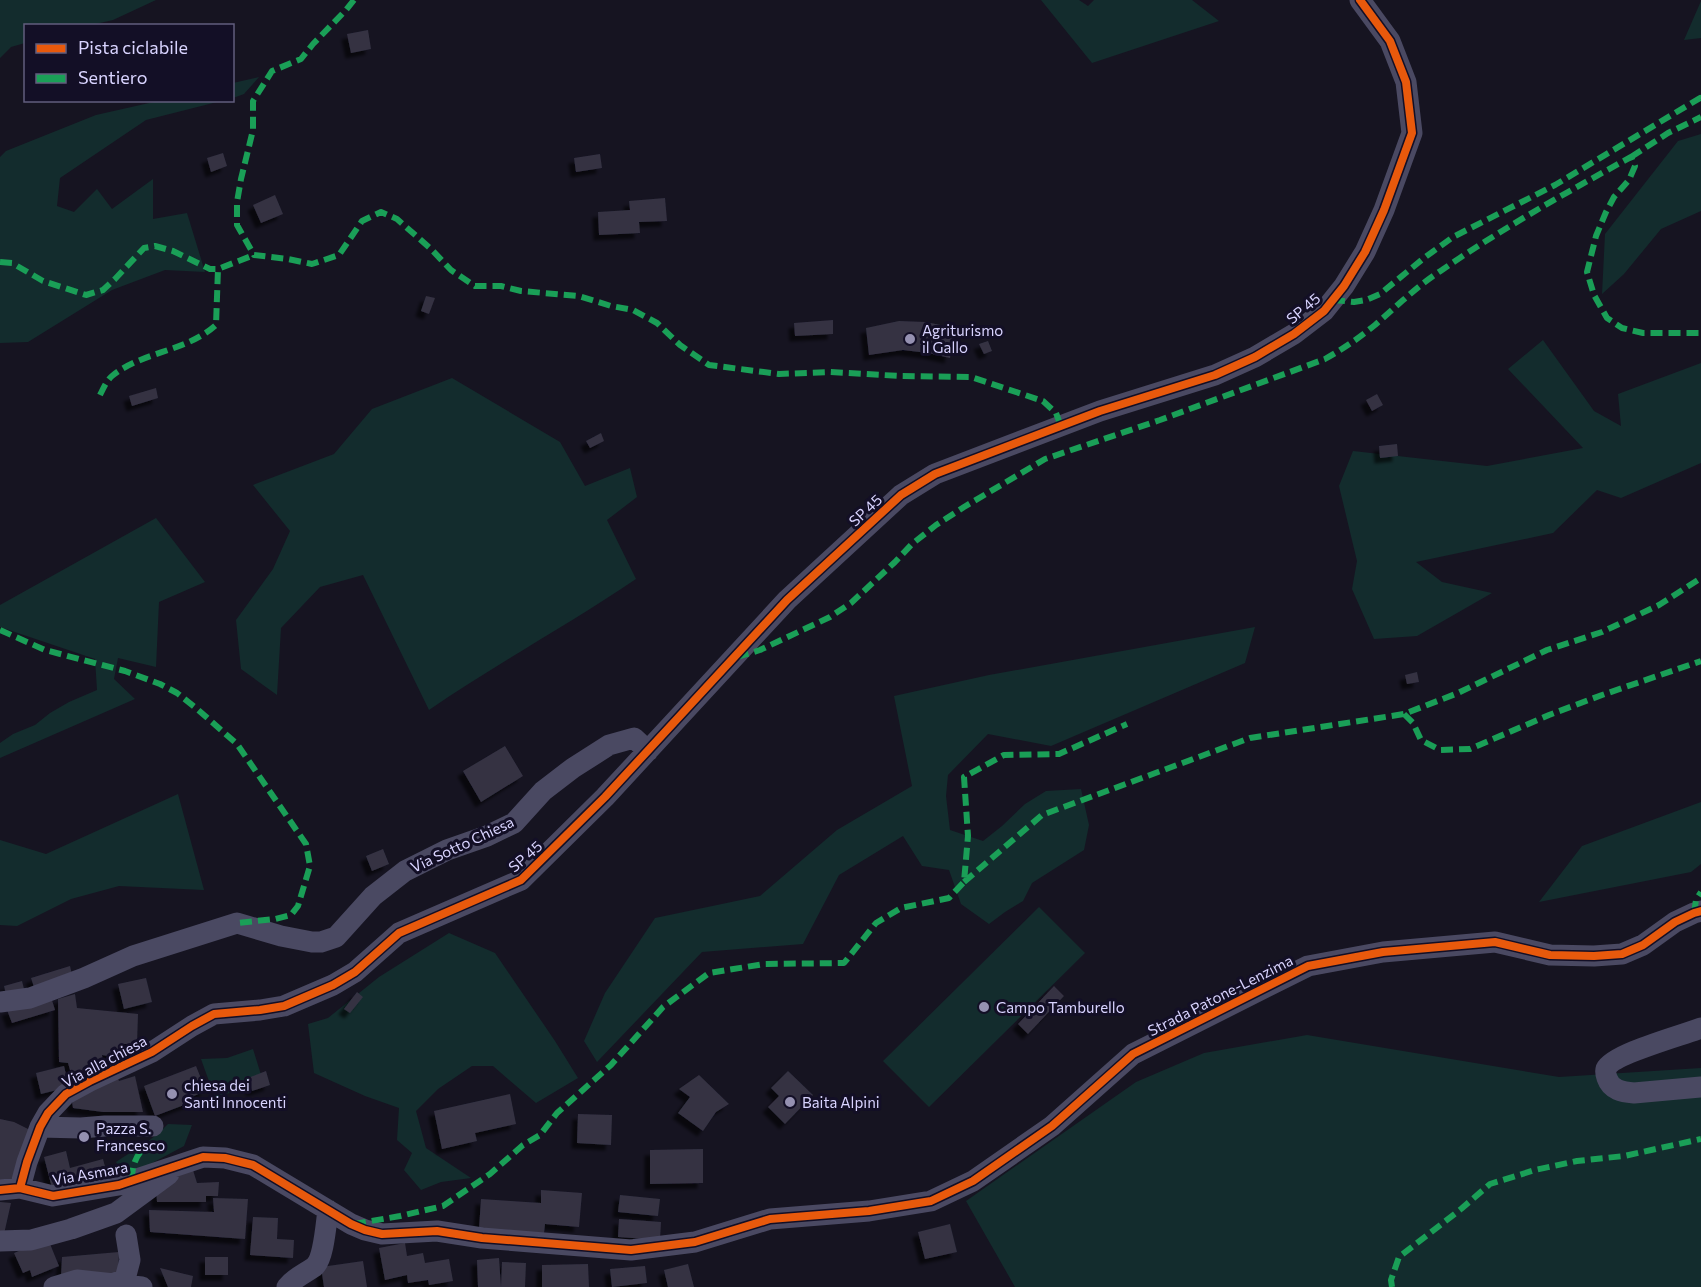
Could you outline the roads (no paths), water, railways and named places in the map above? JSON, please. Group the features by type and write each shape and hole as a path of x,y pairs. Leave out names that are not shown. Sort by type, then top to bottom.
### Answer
{"street":[{"name":"SP 45","path":"214,1014 284,1006 333,985 355,972 399,933 521,880 605,798 788,600 901,495 935,474 1100,411 1161,393 1255,357 1294,334 1324,310 1344,286 1365,252 1384,210 1412,133 1406,82 1390,41 1360,0"},
{"name":"Via Sotto Chiesa","path":"0,1002 30,998 84,978 133,956 237,923 312,942 321,942 336,937 373,896 405,871 447,850 514,823 543,791 573,768 609,746 634,738 648,751"},
{"name":"Strada Patone-Lenzima","path":"328,1210 365,1230 382,1233 436,1231 482,1238 631,1250 695,1242 770,1219 869,1211 931,1201 973,1181 1052,1126 1132,1054 1308,966 1383,952 1495,942 1550,955 1622,954 1643,945 1675,922 1701,911"},
{"name":"Via alla chiesa","path":"10,1189 27,1162 40,1127 48,1113 66,1094 153,1052 214,1014"},
{"path":"1701,1028 1624,1055 1606,1068 1609,1083 1615,1089 1623,1092 1701,1088"},
{"path":"40,1127 153,1126"},
{"path":"0,1241 32,1240 71,1229 116,1212 184,1163 203,1157 225,1158 253,1165 328,1210 317,1265 296,1277 287,1287"},
{"name":"Via Asmara","path":"10,1189 52,1196 119,1185 184,1163"},
{"path":"115,1283 125,1279 130,1260 126,1235"},
{"path":"54,1287 77,1280 142,1287"}],"place":[{"name":"Agriturismo il Gallo","path":"910,339"},
{"name":"Campo Tamburello","path":"984,1007"},
{"name":"chiesa dei Santi Innocenti","path":"172,1094"},
{"name":"Baita Alpini","path":"790,1102"},
{"name":"Pazza S. Francesco","path":"84,1137"}]}
